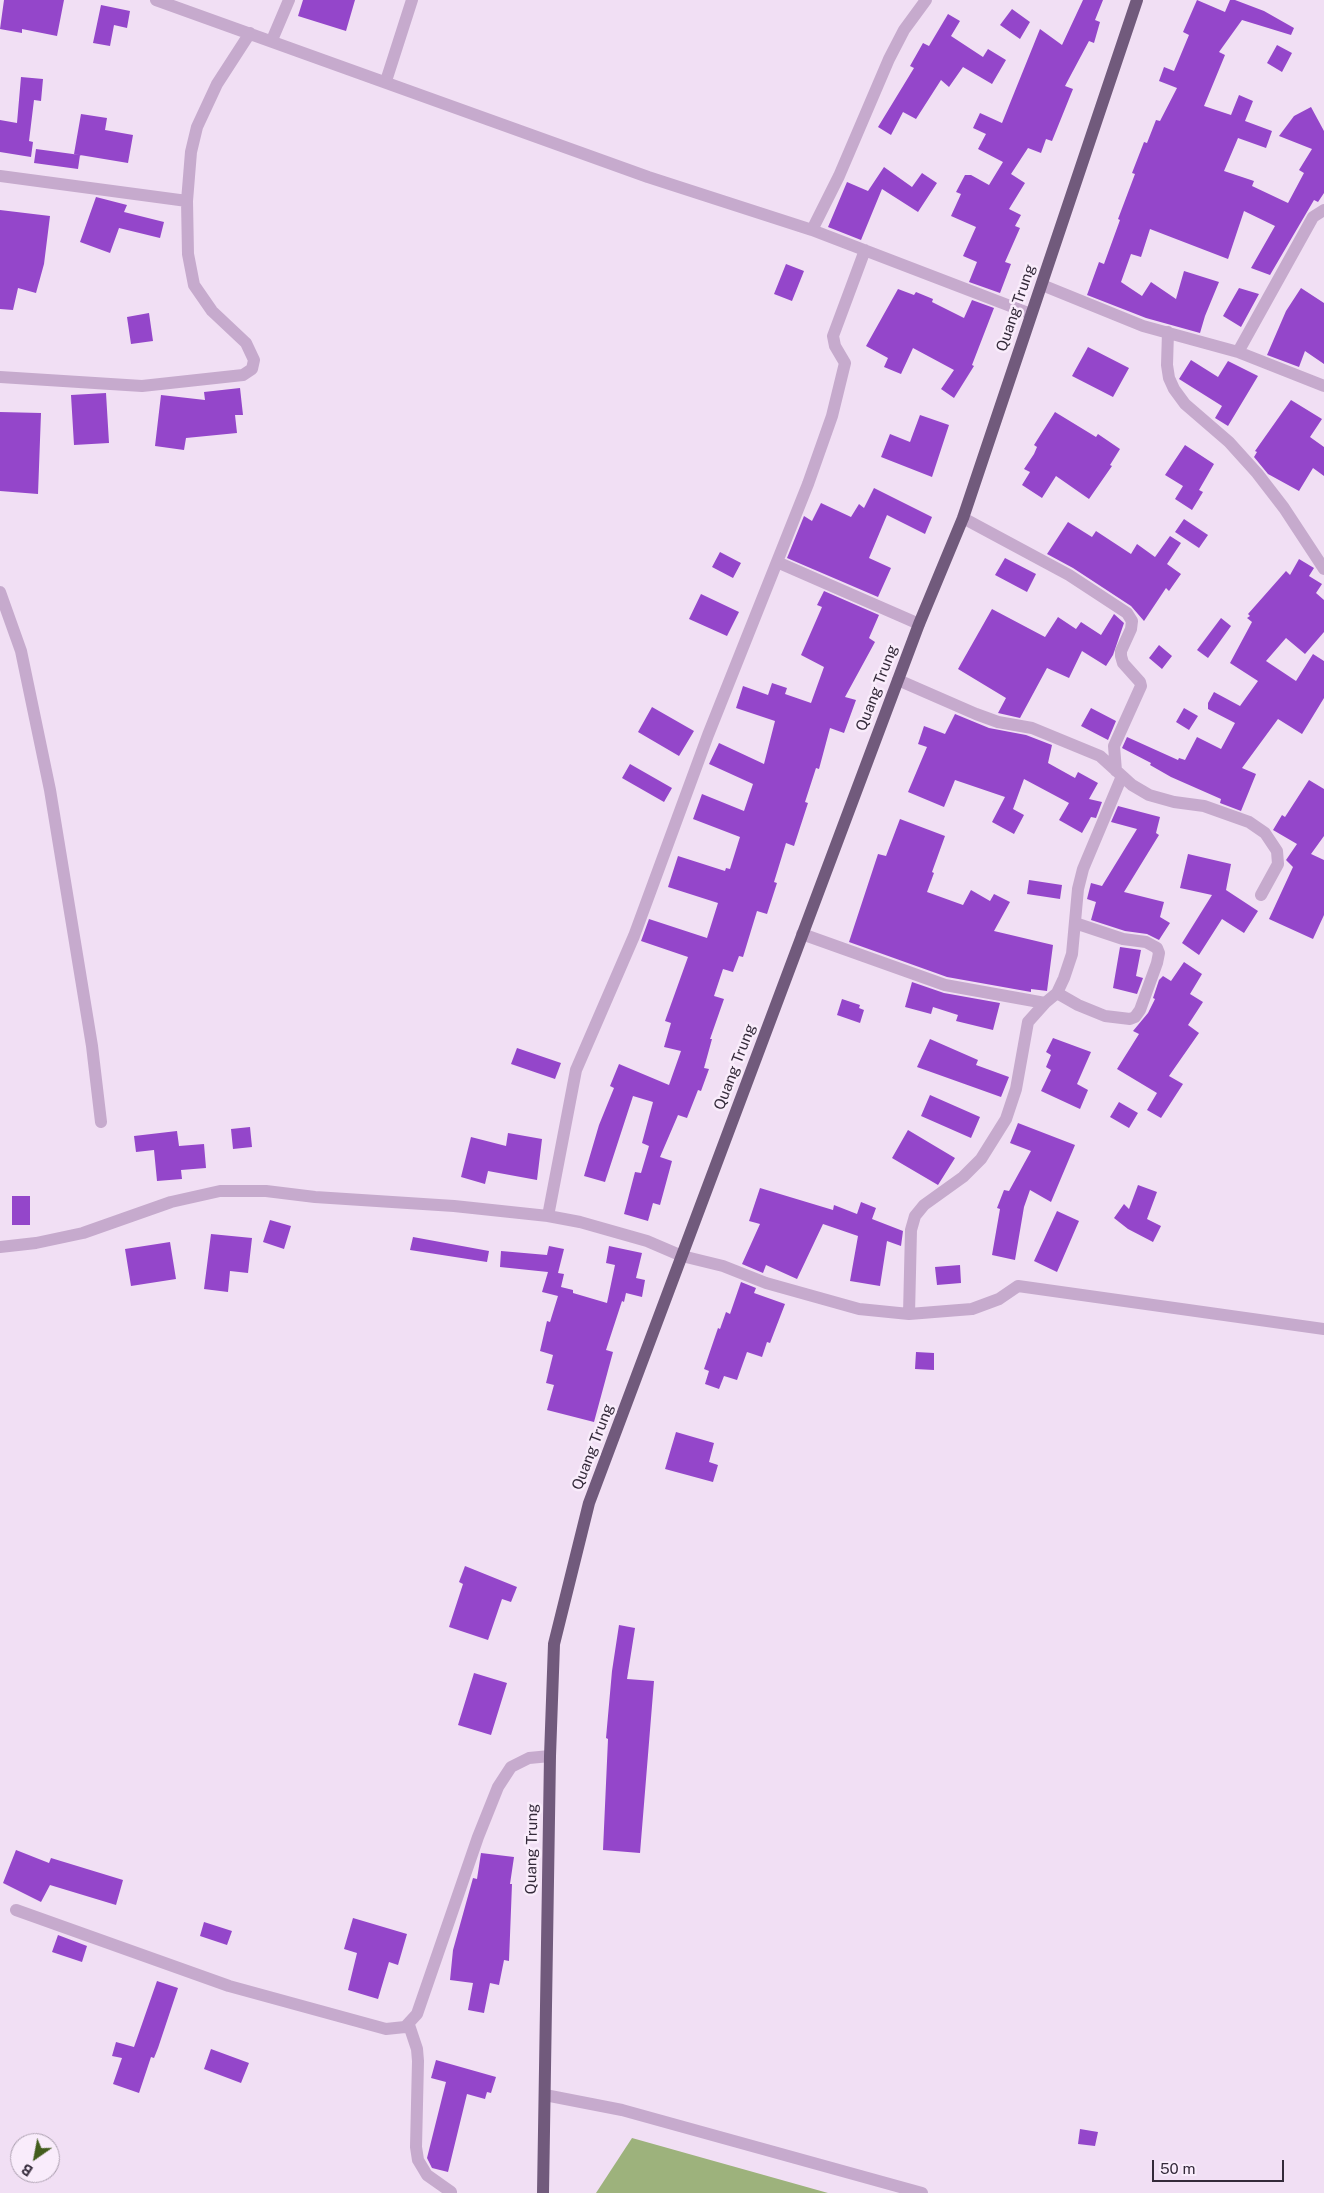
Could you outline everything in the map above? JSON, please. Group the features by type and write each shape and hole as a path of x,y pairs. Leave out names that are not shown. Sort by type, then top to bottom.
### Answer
{"main road":[{"name":"Quang Trung","path":"544,2187 550,1756 554,1644 589,1504 918,624 963,518 1137,0"}],"street":[{"path":"156,0 386,81 648,177 812,230 1031,314"},
{"path":"272,40 289,0"},
{"path":"386,81 412,0"},
{"path":"812,230 843,168 889,59 904,30 926,0"},
{"path":"0,377 142,386 243,376 252,369 254,360 246,343 212,312 194,285 188,254 187,201 191,152 197,127 217,84 250,33"},
{"path":"0,176 187,201"},
{"path":"1238,352 1313,217 1324,210"},
{"path":"548,1216 576,1070 627,953 708,735 808,484 840,391 845,363 835,346 833,336 865,250"},
{"path":"1042,285 1143,326 1238,352 1324,386"},
{"path":"1168,332 1167,365 1169,378 1174,389 1185,404 1229,442 1256,473 1284,508 1324,569"},
{"path":"909,1314 911,1230 915,1216 924,1205 963,1177 981,1160 993,1144 1006,1119 1013,1098 1028,1022 1057,993 1064,978 1072,954 1078,889 1083,869 1119,774 1114,746 1141,686 1140,682 1123,663 1121,656 1121,651 1131,629 1132,621 1127,614 1069,575 963,518"},
{"path":"777,562 918,624"},
{"path":"0,592 21,651 50,790 92,1046 101,1122"},
{"path":"898,680 976,714 998,722 1032,728 1100,756 1119,774 1149,795 1161,799 1204,806 1249,822 1265,833 1277,850 1278,864 1261,895"},
{"path":"1057,993 1078,1006 1105,1016 1135,1017 1140,1010 1158,963 1159,953 1156,948 1146,942 1123,939 1075,923"},
{"path":"802,934 877,959 945,986 1045,1003"},
{"path":"0,1247 36,1243 83,1233 164,1204 220,1191 266,1191 548,1216 622,1233 682,1256 723,1266 766,1284 875,1312 909,1314 972,1309 999,1299 1018,1286 1324,1329"},
{"path":"16,1910 229,1986 386,2029 397,2029 409,2025 417,2014 478,1837 498,1787 511,1767 529,1758 550,1756"},
{"path":"409,2025 418,2060 416,2147 418,2160 427,2175 451,2192"},
{"path":"544,2095 642,2115 922,2193"}],"shaded area":[{"path":"632,2138 828,2193 596,2193"}],"building":[{"path":"4,0 64,0 57,36 22,29 22,33 0,29"},
{"path":"303,0 355,0 346,31 298,16"},
{"path":"1083,0 1103,0 1095,20 1100,22 1094,43 1089,41 1065,86 1073,89 1052,141 1046,139 1041,153 1028,148 1011,174 1025,183 1009,209 1021,215 1015,226 1020,228 1005,262 1011,264 1000,293 969,282 977,262 963,256 976,227 951,216 961,194 956,192 965,175 971,175 989,185 1003,162 978,149 986,134 973,128 980,113 1002,123 1040,29 1062,45"},
{"path":"1197,0 1225,12 1230,0 1235,0 1264,11 1294,28 1291,35 1242,20 1219,52 1225,55 1204,106 1231,115 1239,95 1253,101 1245,121 1272,131 1266,148 1238,138 1224,171 1254,181 1252,186 1288,203 1304,173 1299,170 1312,149 1279,136 1294,116 1311,107 1324,131 1324,193 1318,202 1314,200 1270,275 1251,268 1275,226 1244,211 1228,259 1150,229 1141,257 1131,254 1121,282 1142,296 1151,282 1176,299 1184,271 1219,282 1200,333 1146,318 1087,295 1099,262 1104,264 1135,174 1132,173 1144,142 1147,143 1156,120 1160,121 1177,88 1159,81 1164,67 1174,71 1189,35 1183,32"},
{"path":"101,5 130,11 127,28 114,25 110,46 93,43"},
{"path":"1012,9 1030,22 1020,39 1000,25"},
{"path":"948,14 960,21 951,36 983,57 988,49 1006,60 992,84 963,67 949,87 941,80 916,119 903,112 891,135 878,127 914,68 910,66 923,43 929,46"},
{"path":"1277,45 1292,53 1282,72 1267,63"},
{"path":"21,77 43,79 41,101 34,100 29,141 33,142 31,157 0,152 0,120 17,123"},
{"path":"81,114 107,118 105,130 133,135 128,163 74,154"},
{"path":"36,149 80,155 78,169 34,163"},
{"path":"884,167 912,187 922,173 937,183 918,212 882,189 861,240 828,227 847,182 868,191"},
{"path":"96,197 127,205 124,212 164,222 160,238 119,228 110,253 80,242"},
{"path":"0,210 50,216 44,264 36,293 18,288 13,310 0,309"},
{"path":"786,264 804,271 792,301 774,294"},
{"path":"1239,288 1259,294 1241,327 1223,316"},
{"path":"1301,288 1324,303 1324,364 1305,351 1299,367 1267,355 1286,311"},
{"path":"898,289 914,295 916,292 933,299 932,302 964,318 972,300 994,308 972,365 974,366 954,398 941,389 954,370 913,348 901,374 884,367 888,358 866,346"},
{"path":"149,313 153,341 131,344 127,317"},
{"path":"1088,347 1129,368 1113,397 1072,376"},
{"path":"1191,360 1218,377 1228,361 1258,376 1228,426 1215,418 1222,406 1179,379"},
{"path":"240,388 243,415 235,415 237,433 186,438 184,450 155,446 161,395 205,400 204,392"},
{"path":"106,393 109,443 74,445 71,395"},
{"path":"1291,400 1322,419 1310,437 1324,447 1324,476 1313,468 1299,491 1268,474 1254,457 1257,452 1255,451"},
{"path":"0,412 41,413 38,494 0,491"},
{"path":"1055,412 1096,437 1098,434 1120,449 1110,465 1112,466 1089,499 1056,476 1042,498 1022,485 1030,472 1024,469 1037,447 1034,445"},
{"path":"920,415 949,425 932,477 881,457 890,434 910,442"},
{"path":"1185,445 1214,464 1199,490 1203,492 1192,510 1175,499 1183,486 1165,475"},
{"path":"874,488 932,517 925,534 887,515 869,558 891,568 878,597 787,558 804,516 812,521 821,503 851,517 859,504 864,508"},
{"path":"1184,519 1208,535 1199,548 1175,532"},
{"path":"1068,522 1092,537 1096,531 1131,554 1137,544 1155,557 1170,536 1181,543 1167,564 1181,574 1169,591 1166,588 1144,621 1131,606 1073,568 1047,554"},
{"path":"720,552 741,563 733,578 712,567"},
{"path":"1005,558 1036,574 1027,592 995,575"},
{"path":"1299,559 1314,568 1309,576 1322,584 1316,593 1324,600 1324,632 1305,654 1286,638 1266,661 1296,681 1313,654 1324,661 1324,698 1302,734 1278,719 1242,768 1256,774 1241,811 1220,803 1221,799 1171,777 1150,765 1151,763 1122,748 1127,737 1178,760 1179,758 1185,760 1197,737 1221,749 1235,723 1208,709 1208,703 1214,692 1240,706 1258,681 1230,663 1252,622 1247,618 1250,616 1248,614 1286,571 1290,575"},
{"path":"824,591 879,615 869,638 875,642 845,697 856,700 844,733 830,728 819,769 816,768 805,802 808,803 794,846 786,843 774,882 777,883 767,914 757,911 743,957 739,956 733,972 723,969 714,996 724,999 710,1039 712,1039 704,1068 709,1069 701,1091 698,1090 687,1118 678,1115 660,1157 672,1161 660,1205 653,1203 648,1221 624,1214 635,1172 641,1173 649,1146 642,1143 653,1102 633,1096 605,1182 584,1176 599,1125 614,1088 610,1086 619,1064 669,1085 681,1051 664,1047 671,1023 665,1021 688,957 641,941 649,919 707,938 718,903 668,887 678,856 725,871 726,868 730,869 740,837 693,819 702,794 744,811 753,784 709,764 719,743 764,764 775,721 736,708 743,686 768,695 772,683 787,688 785,694 811,703 824,667 801,655 822,607 817,605"},
{"path":"701,594 739,612 727,636 689,619"},
{"path":"992,609 1045,637 1058,617 1076,629 1081,622 1101,635 1114,614 1124,623 1113,655 1106,666 1082,651 1069,678 1047,668 1020,718 998,713 1006,698 958,669"},
{"path":"1221,618 1231,626 1208,658 1197,650"},
{"path":"1159,645 1172,656 1162,669 1149,658"},
{"path":"652,707 694,731 679,756 638,732"},
{"path":"1091,708 1116,721 1108,740 1081,726"},
{"path":"1184,708 1198,716 1189,730 1176,722"},
{"path":"955,714 989,728 1026,735 1052,745 1048,763 1075,778 1078,772 1098,783 1089,799 1102,802 1096,818 1091,817 1082,833 1059,820 1069,803 1024,779 1013,809 1024,815 1014,834 992,822 1005,797 955,780 944,807 908,792 927,747 918,744 924,726 945,734"},
{"path":"630,764 672,788 664,802 622,778"},
{"path":"1309,780 1324,789 1324,836 1311,854 1324,860 1324,915 1313,939 1269,919 1293,867 1286,860 1297,844 1273,830 1282,815 1285,817"},
{"path":"1118,806 1160,817 1156,833 1159,835 1124,892 1164,902 1160,917 1170,923 1159,940 1147,934 1125,931 1091,920 1096,902 1087,899 1091,883 1102,886 1137,829 1111,822"},
{"path":"900,819 945,836 927,892 963,905 971,890 990,901 994,894 1010,902 994,931 1053,945 1047,991 1031,989 1031,992 947,977 849,942 878,854 886,856"},
{"path":"1188,854 1231,864 1226,890 1258,911 1244,933 1222,919 1199,955 1182,943 1212,895 1180,888"},
{"path":"1029,880 1062,885 1060,899 1027,894"},
{"path":"1120,947 1141,950 1136,976 1143,978 1137,994 1113,988"},
{"path":"1184,962 1202,974 1190,994 1203,1002 1188,1025 1199,1033 1169,1076 1183,1084 1161,1118 1147,1110 1157,1093 1117,1069 1139,1034 1133,1031 1148,1013 1155,999 1153,998 1159,980 1163,976 1171,981"},
{"path":"912,982 944,993 1000,1003 993,1030 956,1021 958,1015 933,1007 931,1014 905,1007"},
{"path":"842,999 860,1005 859,1008 864,1010 860,1023 837,1015"},
{"path":"1053,1038 1091,1052 1077,1084 1088,1090 1080,1109 1041,1091 1051,1070 1046,1067 1051,1055 1046,1052"},
{"path":"930,1039 978,1060 976,1065 1009,1077 1001,1097 917,1067"},
{"path":"517,1048 561,1063 555,1079 511,1064"},
{"path":"930,1095 980,1117 971,1138 921,1116"},
{"path":"1119,1102 1138,1113 1129,1128 1110,1117"},
{"path":"1018,1123 1075,1145 1051,1202 1030,1190 1024,1207 1015,1260 992,1255 1000,1209 997,1208 1004,1190 1009,1191 1031,1151 1010,1143"},
{"path":"250,1127 252,1147 233,1149 231,1129"},
{"path":"908,1130 955,1158 938,1185 892,1158"},
{"path":"177,1131 179,1146 204,1144 206,1168 181,1170 182,1179 157,1181 154,1150 136,1152 134,1136"},
{"path":"508,1133 542,1139 537,1180 488,1171 485,1184 461,1177 471,1137 506,1146"},
{"path":"1138,1185 1157,1192 1147,1219 1161,1226 1153,1242 1128,1229 1114,1218 1124,1204 1129,1209"},
{"path":"760,1188 833,1210 834,1205 857,1214 861,1202 876,1208 872,1219 903,1231 901,1246 887,1241 880,1286 850,1281 858,1236 823,1224 797,1279 766,1265 763,1273 742,1264 760,1224 749,1221"},
{"path":"12,1196 30,1196 30,1225 12,1225"},
{"path":"1057,1211 1079,1221 1057,1272 1034,1261"},
{"path":"270,1220 291,1226 284,1249 263,1242"},
{"path":"211,1234 252,1238 248,1273 230,1271 228,1292 204,1289"},
{"path":"413,1237 489,1251 487,1262 410,1250"},
{"path":"170,1242 176,1279 131,1286 125,1249"},
{"path":"549,1246 564,1249 558,1273 564,1274 561,1287 573,1290 573,1293 607,1303 615,1265 606,1263 609,1246 642,1253 636,1278 645,1280 642,1297 626,1293 624,1302 622,1301 606,1350 613,1352 594,1422 547,1410 554,1385 546,1383 553,1355 540,1351 547,1321 550,1322 558,1296 542,1292 548,1272 500,1267 501,1251 547,1255"},
{"path":"960,1265 961,1283 937,1285 935,1267"},
{"path":"741,1282 756,1288 754,1293 785,1304 770,1343 767,1342 762,1357 747,1352 737,1380 724,1376 719,1389 705,1384 709,1371 704,1369 718,1328 720,1329 726,1312 730,1314"},
{"path":"916,1352 934,1353 934,1370 915,1369"},
{"path":"676,1432 714,1443 709,1462 718,1465 713,1482 665,1469"},
{"path":"465,1566 517,1587 511,1602 502,1599 488,1640 449,1627 463,1584 459,1582"},
{"path":"619,1625 635,1628 627,1679 654,1681 640,1853 603,1850 608,1739 606,1738 612,1671"},
{"path":"474,1673 507,1683 491,1735 458,1725"},
{"path":"16,1850 49,1863 51,1858 123,1880 116,1905 50,1885 41,1902 3,1883"},
{"path":"481,1853 514,1857 510,1884 512,1884 509,1961 504,1960 499,1985 490,1983 484,2013 468,2010 473,1983 450,1980 453,1950 473,1878 477,1879"},
{"path":"353,1918 407,1934 398,1965 389,1962 378,1999 348,1990 357,1953 344,1949"},
{"path":"204,1922 232,1931 227,1945 200,1936"},
{"path":"58,1935 87,1946 82,1962 52,1952"},
{"path":"157,1981 178,1988 158,2048 154,2058 151,2057 139,2093 113,2084 122,2058 112,2056 116,2042 134,2047"},
{"path":"211,2049 249,2063 241,2083 204,2069"},
{"path":"436,2060 496,2077 491,2093 487,2092 485,2099 467,2094 448,2172 432,2168 427,2158 446,2082 431,2078"},
{"path":"1080,2129 1098,2132 1095,2146 1078,2144"}]}
